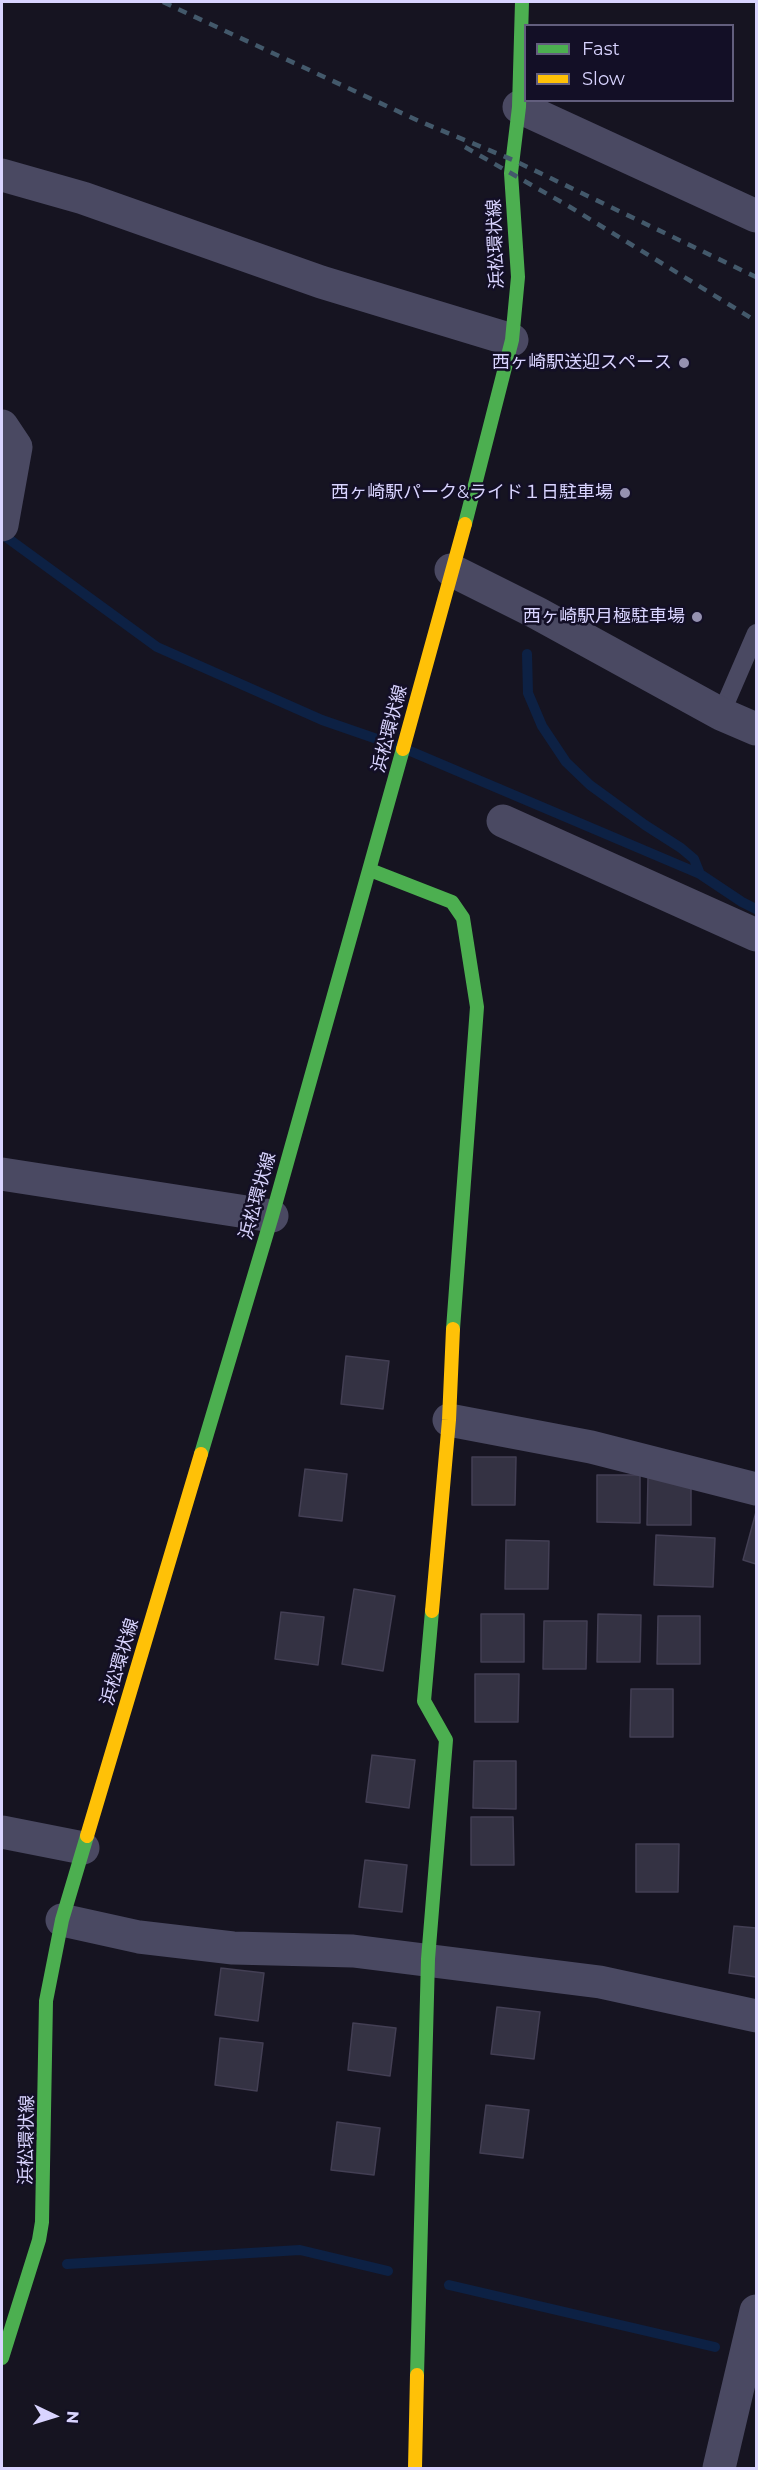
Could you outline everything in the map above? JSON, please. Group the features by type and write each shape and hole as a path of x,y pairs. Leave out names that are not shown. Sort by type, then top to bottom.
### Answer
{"main road":[{"name":"浜松環状線","path":"522,2 524,24"},
{"name":"浜松環状線","path":"527,24 533,2"},
{"name":"浜松環状線","path":"2,2358 39,2240 42,2222 46,2001 62,1920 272,1216 370,870 512,340 518,277 511,173 524,44"},
{"path":"370,870 452,902 463,918 477,1007 452,1348 449,1420 424,1701 446,1740 428,1959 415,2469"}],"street":[{"path":"519,107 756,216"},
{"path":"2,175 83,198 321,282 512,340"},
{"path":"2,426 16,447 2,522"},
{"path":"451,570 537,613 721,714 756,729"},
{"path":"503,822 756,935"},
{"path":"2,1174 272,1216"},
{"path":"449,1420 591,1447 756,1489"},
{"path":"2,1832 83,1848"},
{"path":"62,1920 139,1937 233,1948 353,1951 600,1982 756,2016"},
{"path":"719,2469 756,2311"}],"lane":[{"path":"721,714 756,633"}],"building":[{"path":"346,1356 389,1361 383,1409 341,1404"},
{"path":"472,1457 516,1457 515,1505 472,1505"},
{"path":"305,1469 347,1474 342,1521 299,1516"},
{"path":"597,1475 640,1475 640,1523 597,1522"},
{"path":"648,1477 691,1477 691,1525 647,1525"},
{"path":"756,1512 756,1564 743,1560"},
{"path":"656,1535 715,1538 713,1587 654,1585"},
{"path":"506,1540 549,1541 548,1589 505,1589"},
{"path":"354,1589 395,1596 383,1671 342,1664"},
{"path":"281,1612 324,1617 318,1665 275,1659"},
{"path":"481,1614 524,1614 524,1662 481,1662"},
{"path":"598,1614 641,1615 640,1662 597,1662"},
{"path":"658,1616 700,1616 700,1664 657,1664"},
{"path":"544,1621 587,1621 586,1669 543,1669"},
{"path":"475,1674 519,1674 518,1722 475,1722"},
{"path":"631,1689 673,1689 673,1737 630,1737"},
{"path":"372,1755 415,1760 409,1808 366,1802"},
{"path":"474,1761 516,1761 516,1809 473,1808"},
{"path":"471,1817 513,1817 514,1865 471,1865"},
{"path":"636,1844 679,1844 678,1892 636,1892"},
{"path":"365,1860 407,1865 402,1912 359,1907"},
{"path":"734,1926 756,1928 756,1977 729,1973"},
{"path":"221,1968 264,1973 258,2021 215,2015"},
{"path":"497,2007 540,2012 534,2059 491,2054"},
{"path":"353,2023 396,2028 390,2076 348,2070"},
{"path":"220,2038 263,2043 257,2091 215,2085"},
{"path":"486,2105 529,2110 523,2158 480,2153"},
{"path":"337,2122 380,2128 374,2175 331,2170"}],"waterway":[{"path":"2,534 157,647 322,720 403,748 700,874"},
{"path":"527,654 528,693 542,726 566,762 590,785 681,848 694,859 700,874 756,909"},
{"path":"67,2264 300,2250 388,2271"},
{"path":"449,2285 715,2347"}],"railway":[{"path":"163,2 421,122 513,160 756,277"},
{"path":"465,147 570,207 756,321"}],"traffic: fast":[{"path":"465,524 512,340 518,277 511,173 519,107 522,2"},
{"path":"201,1454 272,1216 403,749"},
{"path":"370,870 452,902 463,918 477,1007 453,1329"},
{"path":"417,2375 428,1959 446,1740 424,1701 432,1611"},
{"path":"2,2358 39,2240 42,2222 46,2001 62,1920 87,1836"}],"traffic: slow":[{"path":"403,749 465,524"},
{"path":"432,1611 449,1420 453,1329"},
{"path":"87,1836 201,1454"},
{"path":"415,2468 417,2375"}],"place":[{"name":"西ヶ崎駅送迎スペース","path":"684,363"},
{"name":"西ヶ崎駅パーク&ライド１日駐車場","path":"625,493"},
{"name":"西ヶ崎駅月極駐車場","path":"697,617"}]}
